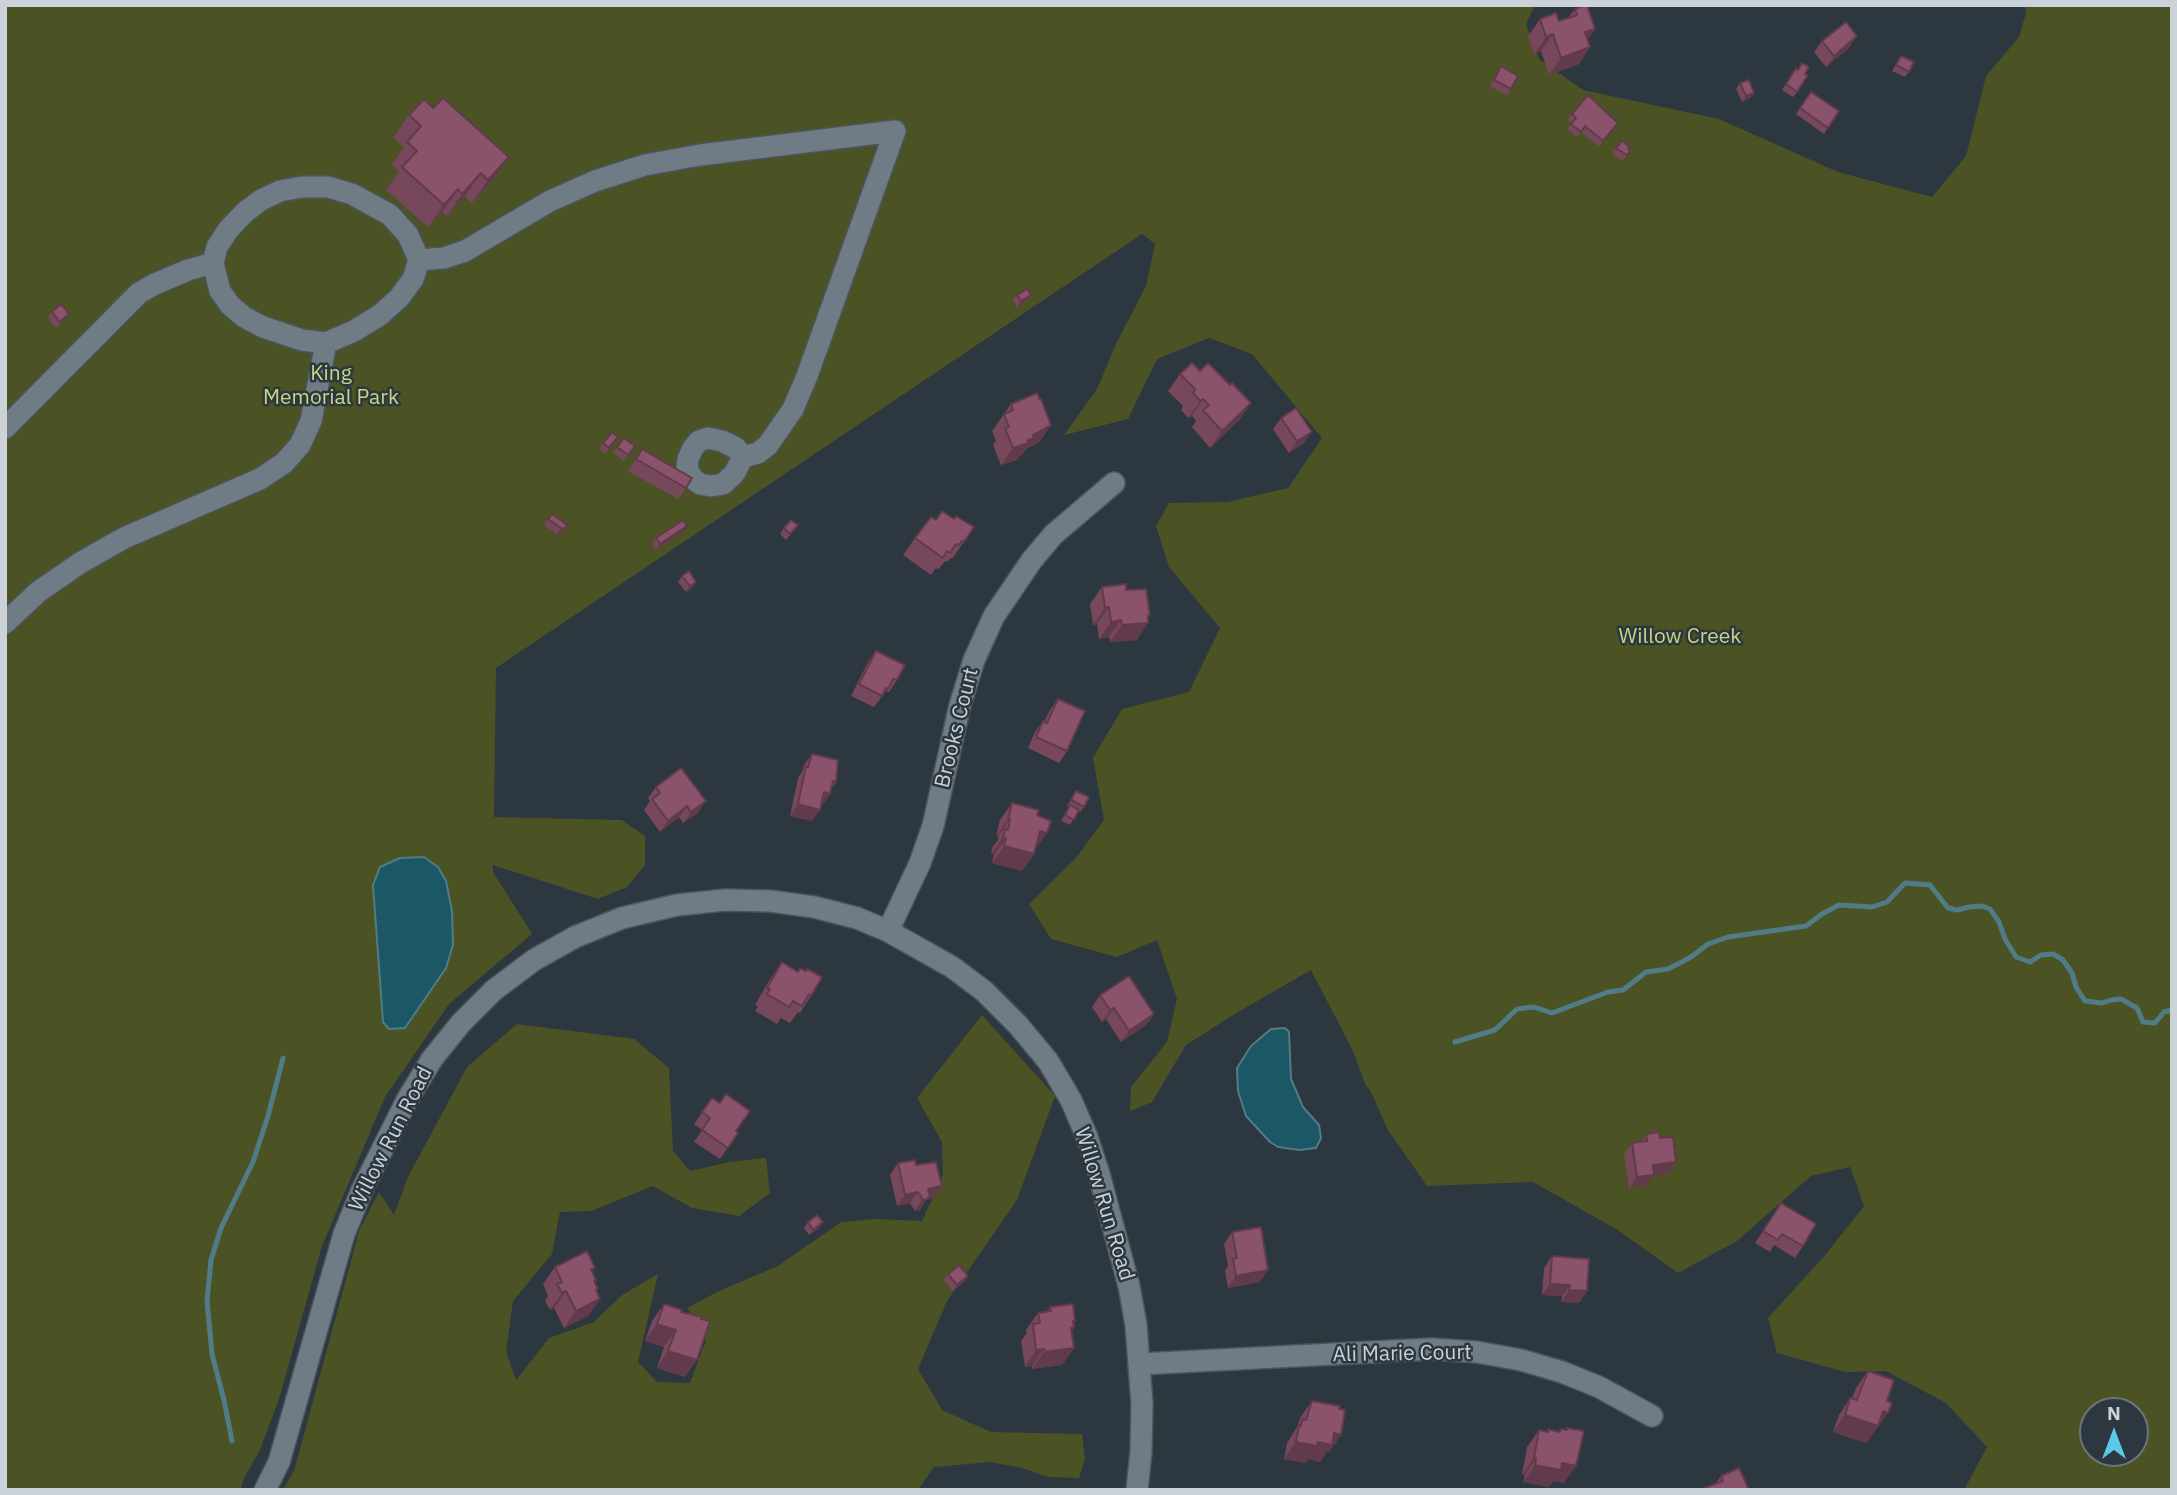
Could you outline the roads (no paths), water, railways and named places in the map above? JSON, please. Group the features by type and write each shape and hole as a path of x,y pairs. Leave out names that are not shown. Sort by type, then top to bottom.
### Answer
{"street":[{"path":"419,260 444,258 465,251 550,201 595,181 645,165 700,155 895,131 793,410 768,445 758,453 743,457"},
{"path":"302,187 328,187 372,203 390,215 408,235 419,260 413,279 399,298 380,315 326,343 281,334 244,317 220,291 213,263 217,247 245,212 280,191 302,187"},
{"path":"5,428 139,293 177,275 213,263"},
{"path":"5,623 38,592 80,563 124,538 260,479 284,463 300,445 311,421 326,343"},
{"name":"Brooks Court","path":"888,931 920,863 933,826 960,705 974,660 994,616 1032,560 1053,535 1114,483"},
{"name":"Willow Run Road","path":"265,1490 279,1462 344,1234 362,1190 407,1100 432,1059 461,1023 494,990 534,960 575,937 622,918 677,905 725,900 770,901 814,907 857,918 888,931 953,967 984,991 1041,1052 1071,1100 1100,1174 1129,1286 1140,1364 1142,1432 1137,1490"},
{"name":"Ali Marie Court","path":"1140,1364 1431,1349 1477,1352 1521,1360 1562,1372 1600,1387 1652,1416"}],"water":[{"path":"424,857 438,867 446,881 452,911 453,945 446,968 405,1028 389,1029 383,1022 373,885 380,867 400,858"},
{"path":"1285,1028 1289,1032 1291,1079 1303,1107 1319,1125 1321,1138 1316,1148 1299,1150 1278,1147 1270,1142 1246,1116 1238,1091 1237,1068 1251,1046 1271,1029"}],"waterway":[{"path":"1455,1042 1495,1030 1517,1009 1534,1007 1552,1013 1608,992 1623,990 1646,972 1668,969 1708,944 1728,937 1806,926 1839,905 1872,907 1887,902 1905,883 1930,885 1948,908 1957,910 1982,906 1990,909 2016,957 2030,962 2041,955 2053,954 2063,960 2085,1001 2102,1003 2121,999 2137,1008 2143,1022 2155,1023 2164,1012 2172,1010"},
{"path":"232,1441 212,1354 207,1301 211,1260 221,1228 253,1162 283,1058"}],"park label":[{"name":"King Memorial Park","path":"331,386"},
{"name":"Willow Creek","path":"1680,637"}]}
